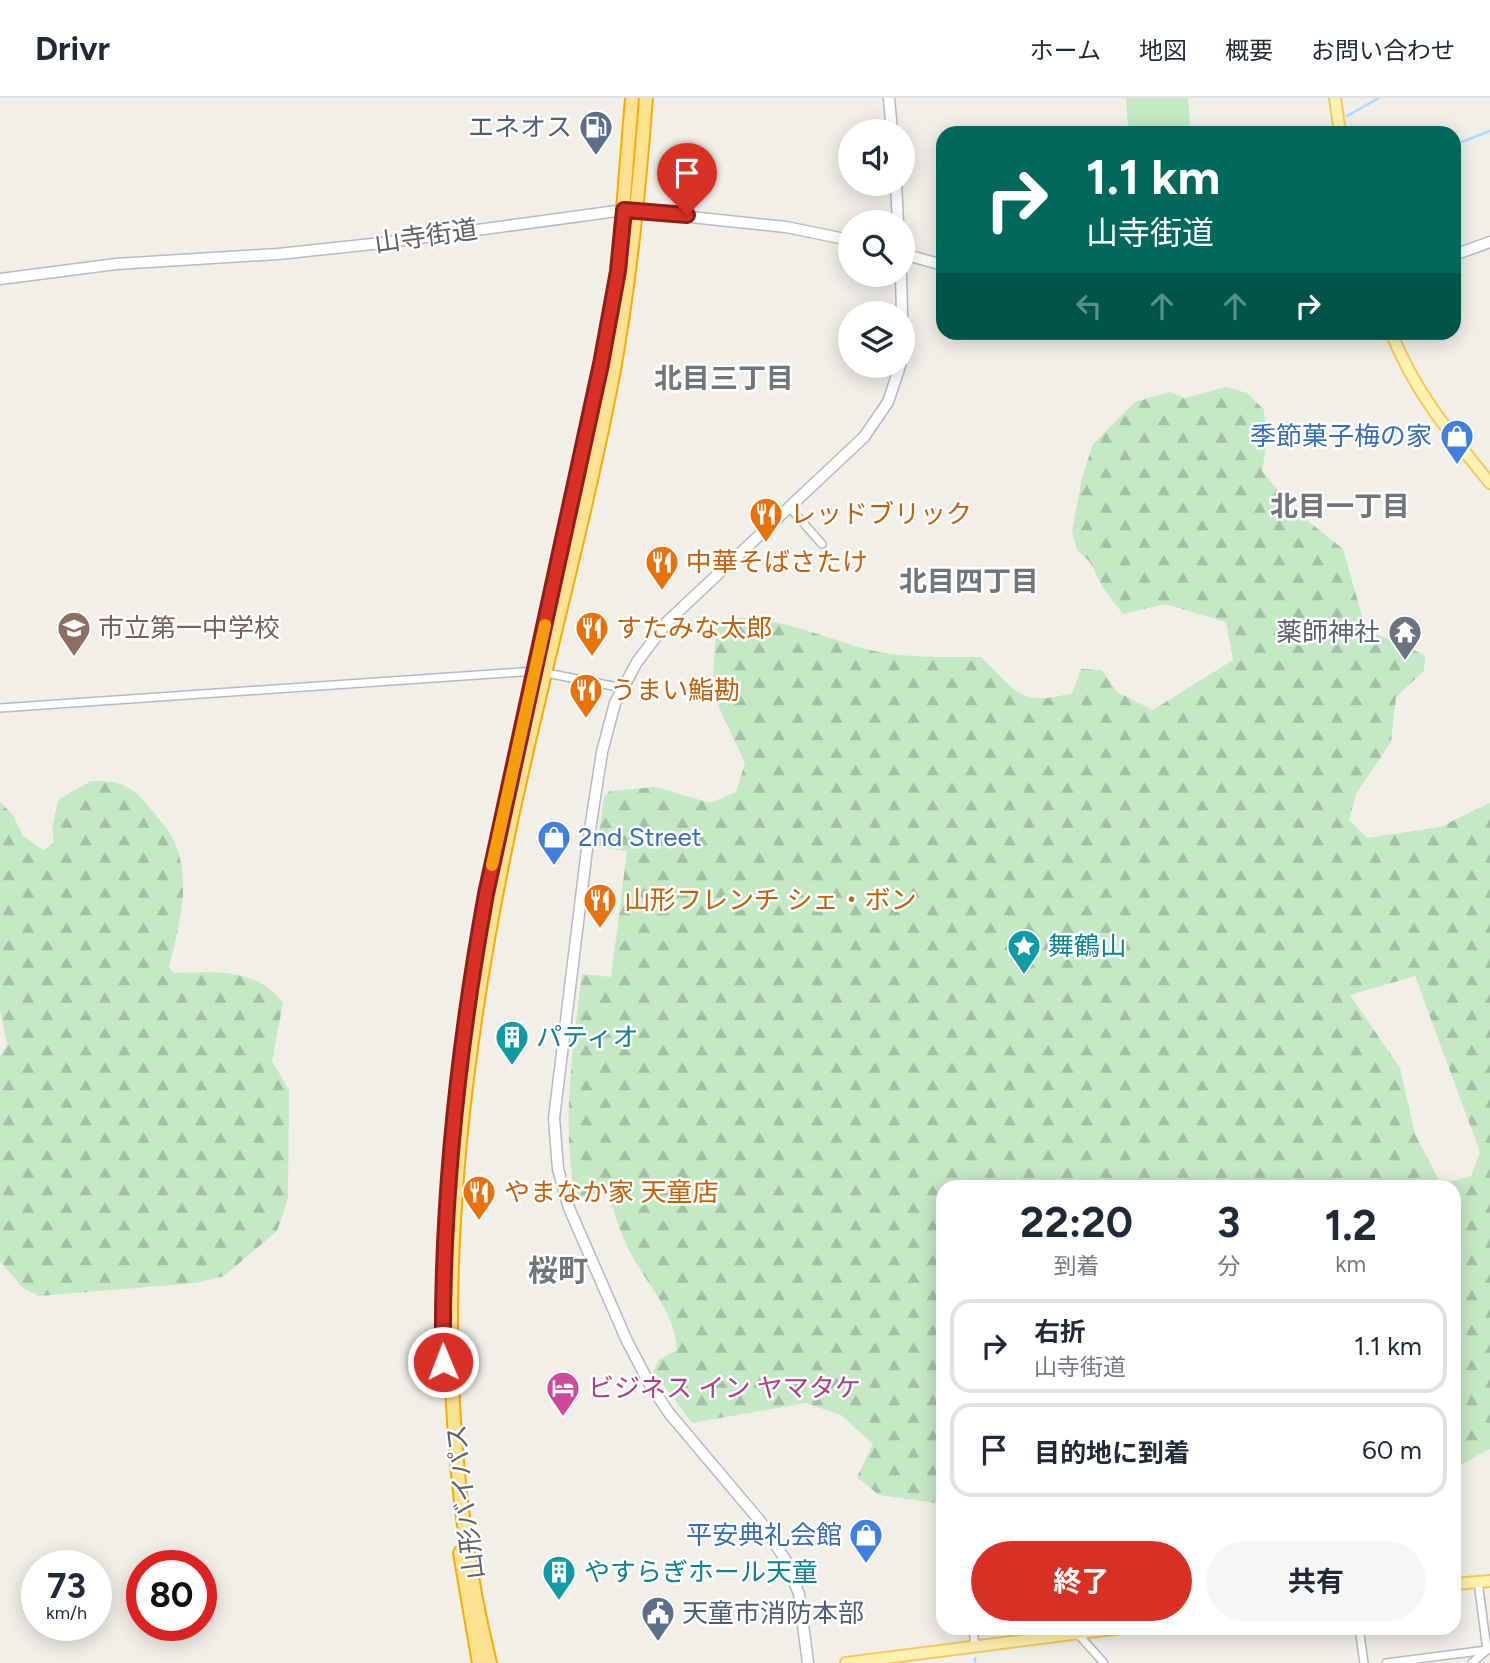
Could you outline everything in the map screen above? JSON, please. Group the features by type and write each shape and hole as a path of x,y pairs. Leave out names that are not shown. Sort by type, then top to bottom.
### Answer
{"highway":[{"name":"山形バイパス","path":"489,1663 465,1535 455,1440 451,1350 452,1233 470,1059 488,941 618,271 632,98"},
{"name":"山形バイパス","path":"479,1663 450,1472 443,1362 444,1244 453,1132 475,952 613,372 638,210 646,98"}],"main road":[{"path":"1335,98 1339,126"},
{"path":"1395,340 1419,392 1490,483"},
{"path":"1461,1583 1484,1581"},
{"path":"846,1663 1061,1635"}],"street":[{"path":"889,98 891,119"},
{"name":"山寺街道","path":"0,279 116,264 330,249 624,210 786,227 838,238"},
{"path":"1461,252 1490,242"},
{"path":"915,257 936,263"},
{"path":"808,1663 799,1594 785,1559 760,1521 683,1431 649,1383 575,1226 558,1169 554,1118 570,969 602,752 609,720 622,688 644,651 668,621 864,437 888,402 896,378"},
{"path":"790,508 822,544"},
{"path":"0,709 541,671 622,688"},
{"path":"1484,1581 1487,1650"},
{"path":"974,1635 975,1646"},
{"path":"1079,1635 1104,1663"},
{"path":"1360,1635 1364,1663"},
{"path":"1386,1663 1487,1650"},
{"path":"1472,1663 1487,1650"}],"green space":[{"path":"1126,98 1188,98 1188,126 1128,126"},
{"path":"1226,387 1247,393 1264,410 1267,442 1262,471 1293,509 1343,549 1366,630 1425,655 1424,671 1396,697 1391,742 1356,794 1349,820 1367,838 1440,827 1490,803 1490,1449 1461,1464 1461,1180 1456,1180 1471,1176 1480,1152 1415,976 1350,995 1400,1068 1415,1134 1439,1180 936,1180 936,1503 879,1495 857,1477 873,1444 841,1415 806,1403 692,1423 653,1371 659,1360 677,1350 675,1336 666,1311 626,1245 607,1190 584,1198 575,1195 569,1112 572,1057 582,974 611,977 627,851 597,847 604,797 610,791 656,787 710,803 736,792 745,763 712,692 718,622 735,618 776,622 885,653 981,657 1012,687 1030,697 1055,697 1072,693 1081,669 1102,670 1117,692 1153,710 1233,660 1226,622 1165,604 1123,614 1103,588 1090,562 1077,550 1072,531 1082,478 1093,444 1135,402 1169,392 1185,398"},
{"path":"91,781 112,782 134,791 173,839 179,855 183,887 180,919 169,967 173,973 219,973 247,977 272,991 283,1003 272,1061 289,1090 288,1198 277,1231 224,1276 196,1283 39,1296 23,1288 0,1261 0,1056 7,1045 0,1010 0,802 13,815 23,836 43,850 54,843 52,829 58,800"}],"waterway":[{"path":"1347,116 1379,98"},
{"path":"1462,142 1490,131"},
{"path":"975,1658 975,1663"}],"slow traffic":[{"path":"492,865 545,625"}],"place":[{"name":"エネオス","path":"596,157"},
{"name":"季節菓子梅の家","path":"1457,466"},
{"name":"レッドブリック","path":"766,544"},
{"name":"中華そばさたけ","path":"662,592"},
{"name":"市立第一中学校","path":"74,658"},
{"name":"すたみな太郎","path":"592,658"},
{"name":"薬師神社","path":"1405,662"},
{"name":"うまい鮨勘","path":"586,720"},
{"name":"2nd Street","path":"554,867"},
{"name":"山形フレンチ シェ・ボン","path":"600,930"},
{"name":"舞鶴山","path":"1024,976"},
{"name":"パティオ","path":"512,1067"},
{"name":"やまなか家 天童店","path":"479,1222"},
{"name":"ビジネス イン ヤマタケ","path":"563,1418"},
{"name":"平安典礼会館","path":"866,1565"},
{"name":"やすらぎホール天童","path":"559,1602"},
{"name":"天童市消防本部","path":"658,1643"}],"district":[{"name":"北目三丁目","path":"724,378"},
{"name":"北目一丁目","path":"1340,506"},
{"name":"北目四丁目","path":"969,581"},
{"name":"桜町","path":"558,1271"}],"route":[{"path":"443,1362 442,1292 451,1145 472,971 486,894 601,364 618,271 624,210 687,215"}]}
